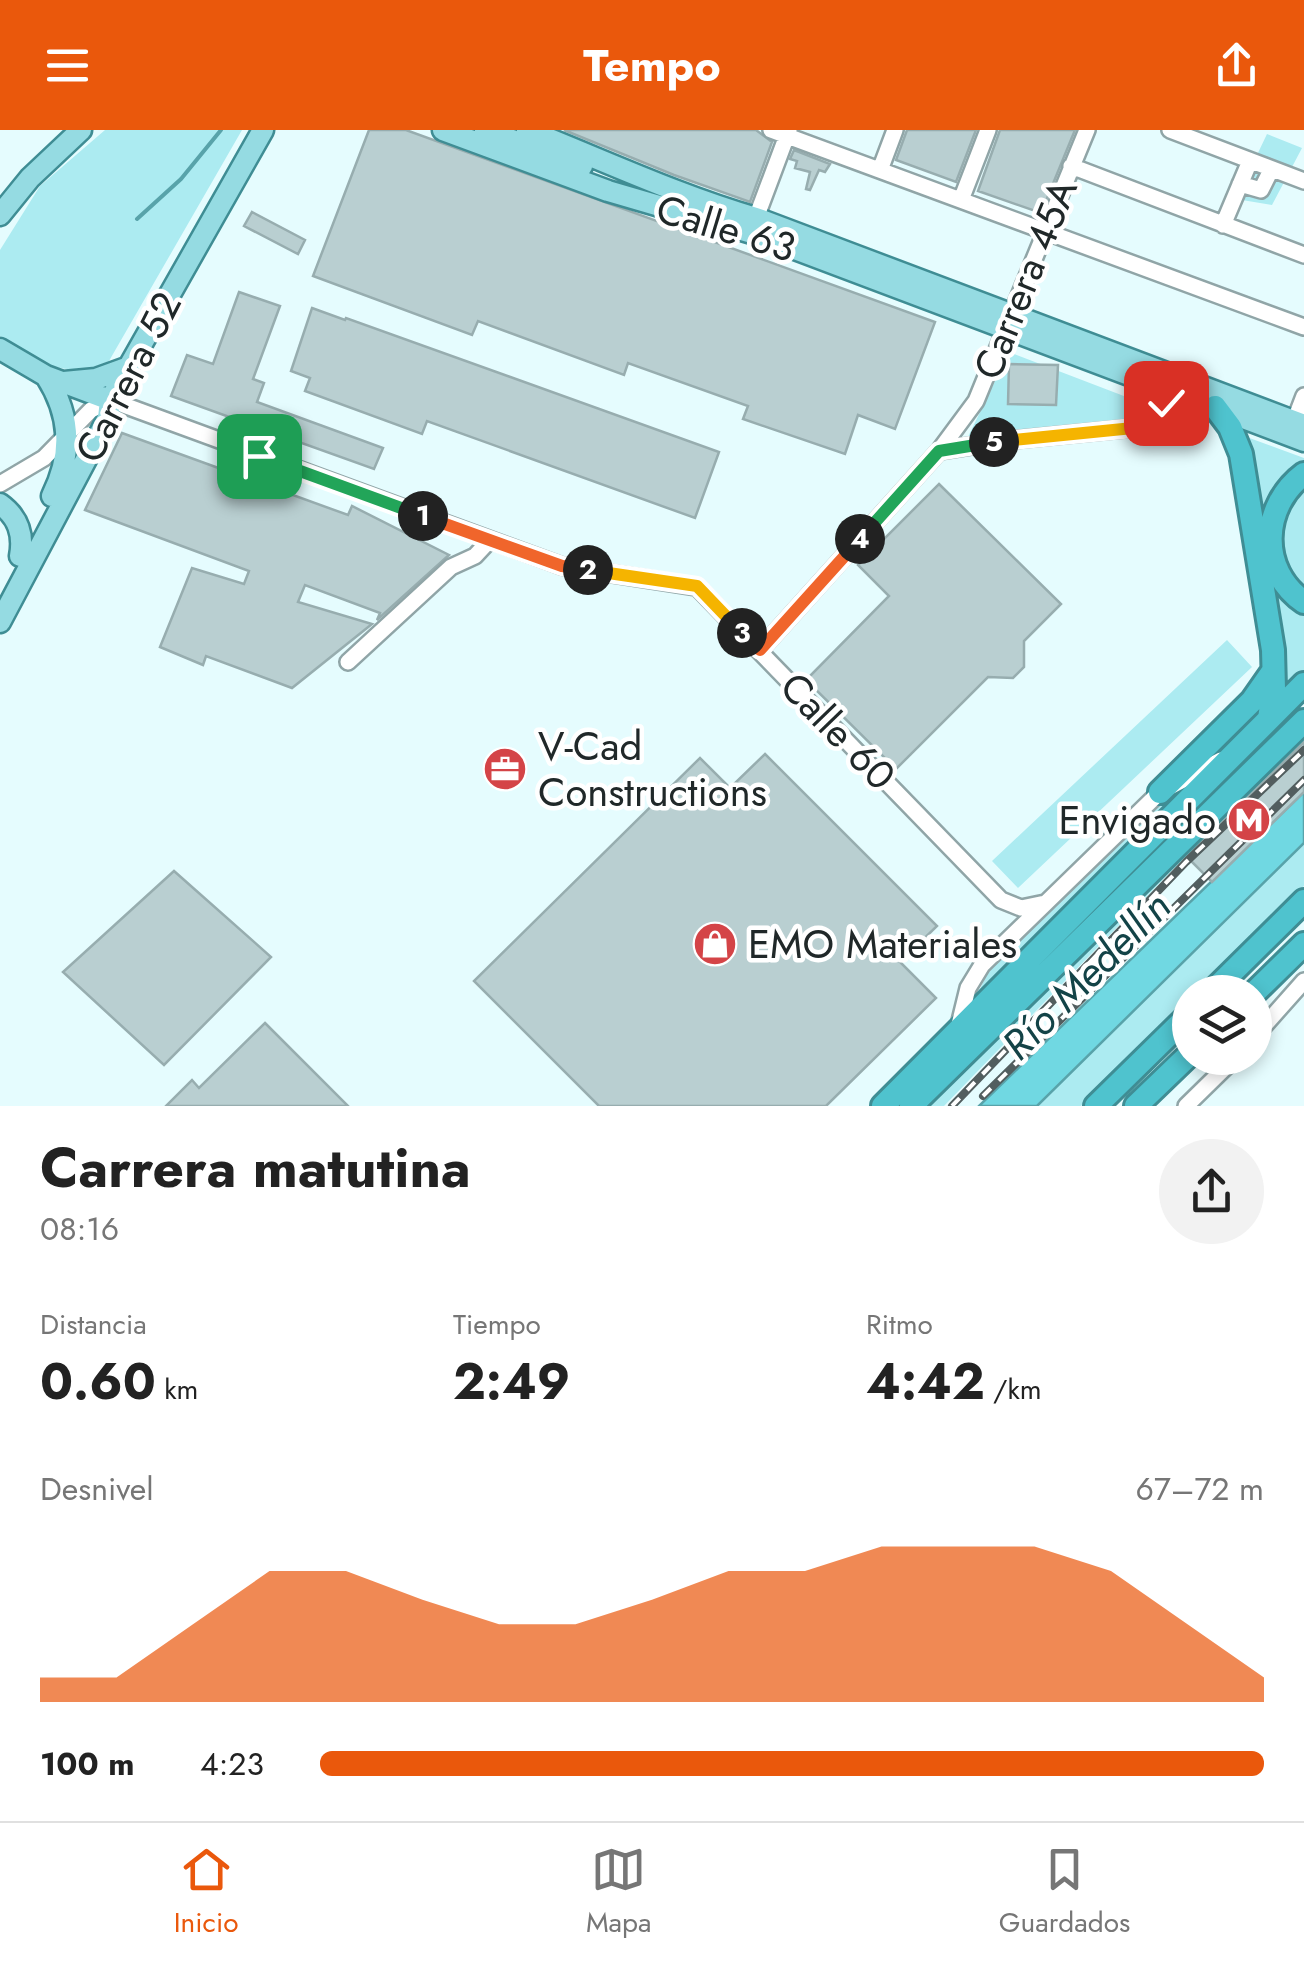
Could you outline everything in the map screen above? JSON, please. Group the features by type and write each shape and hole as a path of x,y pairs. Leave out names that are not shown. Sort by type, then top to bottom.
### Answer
{"highway":[{"path":"1215,407 1230,427 1241,454 1274,668 1269,718"},
{"path":"1304,474 1276,505 1272,534 1273,552 1283,582 1304,602"},
{"path":"1160,792 1252,701 1274,668"},
{"path":"883,1106 1304,684"},
{"path":"911,1106 1304,721"},
{"path":"1229,975 1304,901"},
{"path":"1272,975 1304,944"},
{"path":"1096,1106 1172,1032"},
{"path":"1119,1106 1172,1036"},
{"path":"1136,1106 1172,1071"}],"main road":[{"path":"0,214 30,178 83,130"},
{"name":"Calle 63","path":"444,130 608,191 755,234 1010,322"},
{"path":"485,130 693,200"},
{"name":"Calle 63","path":"527,130 642,175 693,200 756,218 1010,322"},
{"name":"Carrera 52","path":"0,622 108,418 110,400 262,132"},
{"path":"1010,322 1215,407 1301,429"},
{"path":"1010,322 1301,429"},
{"name":"Calle 60","path":"0,349 54,379 110,400"},
{"path":"54,379 96,379 129,366"},
{"name":"Carrera 52","path":"0,596 62,477 68,434 54,379"},
{"path":"0,504 19,525 20,556"}],"street":[{"path":"880,170 896,130"},
{"path":"962,200 988,130"},
{"name":"Carrera 45A","path":"760,650 939,451 976,401 1087,130"},
{"path":"1170,130 1272,170 1302,175"},
{"path":"756,218 782,132 1304,326"},
{"path":"1223,226 1250,161"},
{"path":"1071,166 1304,255"},
{"path":"1240,184 1261,190 1272,170"},
{"path":"939,451 1133,428 1151,418 1175,392"},
{"path":"1301,429 1304,396"},
{"path":"0,484 44,458 91,410 110,400"},
{"name":"Calle 60","path":"110,400 562,566 697,586 1001,900 1020,908 1045,903"},
{"path":"348,662 452,567 475,556 489,540"},
{"path":"958,1031 974,976 1045,903 1160,792 1234,754"},
{"path":"1272,1017 1304,981"},
{"path":"1186,1106 1218,1075"}],"shaded area":[{"path":"105,130 242,130 109,361 95,367 66,369 37,361 0,336 0,250 40,186"},
{"path":"1267,134 1302,148 1272,205 1236,199"},
{"path":"1009,352 1150,406 1132,420 968,437"},
{"path":"1244,436 1304,458 1304,464 1272,498 1263,525 1304,613 1304,670 1283,691"},
{"path":"1304,482 1304,594 1289,575 1279,537 1287,501"},
{"path":"1227,640 1252,667 1018,888 992,861"},
{"path":"1184,790 972,1007 989,969 1163,799"},
{"path":"1304,792 1304,843 1037,1106 979,1106"},
{"path":"1304,843 1304,886 1213,975 1172,975 1172,1017 1081,1106 1037,1106"},
{"path":"1186,856 944,1106 927,1106 942,1092"}],"building":[{"path":"369,130 406,130 935,322 895,429 858,415 845,454 743,419 748,406 628,363 624,375 478,321 472,335 313,276"},
{"path":"564,130 756,130 772,142 750,202"},
{"path":"907,130 976,130 956,182 896,160"},
{"path":"1000,130 1075,130 1041,213 978,191"},
{"path":"794,150 830,164 825,172 819,170 810,190 806,189 810,172 795,168 797,161 790,159"},
{"path":"252,212 305,240 298,254 244,226"},
{"path":"239,292 280,306 253,379 264,383 257,402 383,448 374,469 171,396 187,355 213,364"},
{"path":"312,308 719,452 695,518 427,421 422,434 305,391 310,378 291,371"},
{"path":"1009,364 1058,365 1056,405 1008,404"},
{"path":"122,433 348,515 352,506 449,555 377,620 380,613 305,585 298,602 372,624 292,688 206,656 203,665 160,647 192,568 244,584 249,571 85,510"},
{"path":"939,484 1061,604 1024,641 1024,667 1013,678 988,677 896,769 806,680 889,596 858,565"},
{"name":"Envigado","path":"1304,742 1304,792 1212,882 1187,857"},
{"name":"EMO Materiales","path":"765,754 937,926 900,962 936,998 826,1106 599,1106 474,981 700,758 730,788"},
{"path":"174,871 271,957 164,1065 63,972"},
{"path":"265,1023 348,1106 166,1106 192,1080 199,1088"}],"waterway":[{"path":"137,219 181,179 221,130"}],"railway":[{"path":"952,1106 1186,862 1304,750"},
{"path":"983,1096 1304,780"}],"place":[{"name":"V-Cad Constructions","path":"505,769"},
{"name":"Envigado","path":"1249,820"},
{"name":"EMO Materiales","path":"715,944"}],"route":[{"path":"259,456 562,566 697,586 760,650 939,451 1133,428 1166,403"}],"water label":[{"name":"Río Medellín","path":"1086,975"}]}
